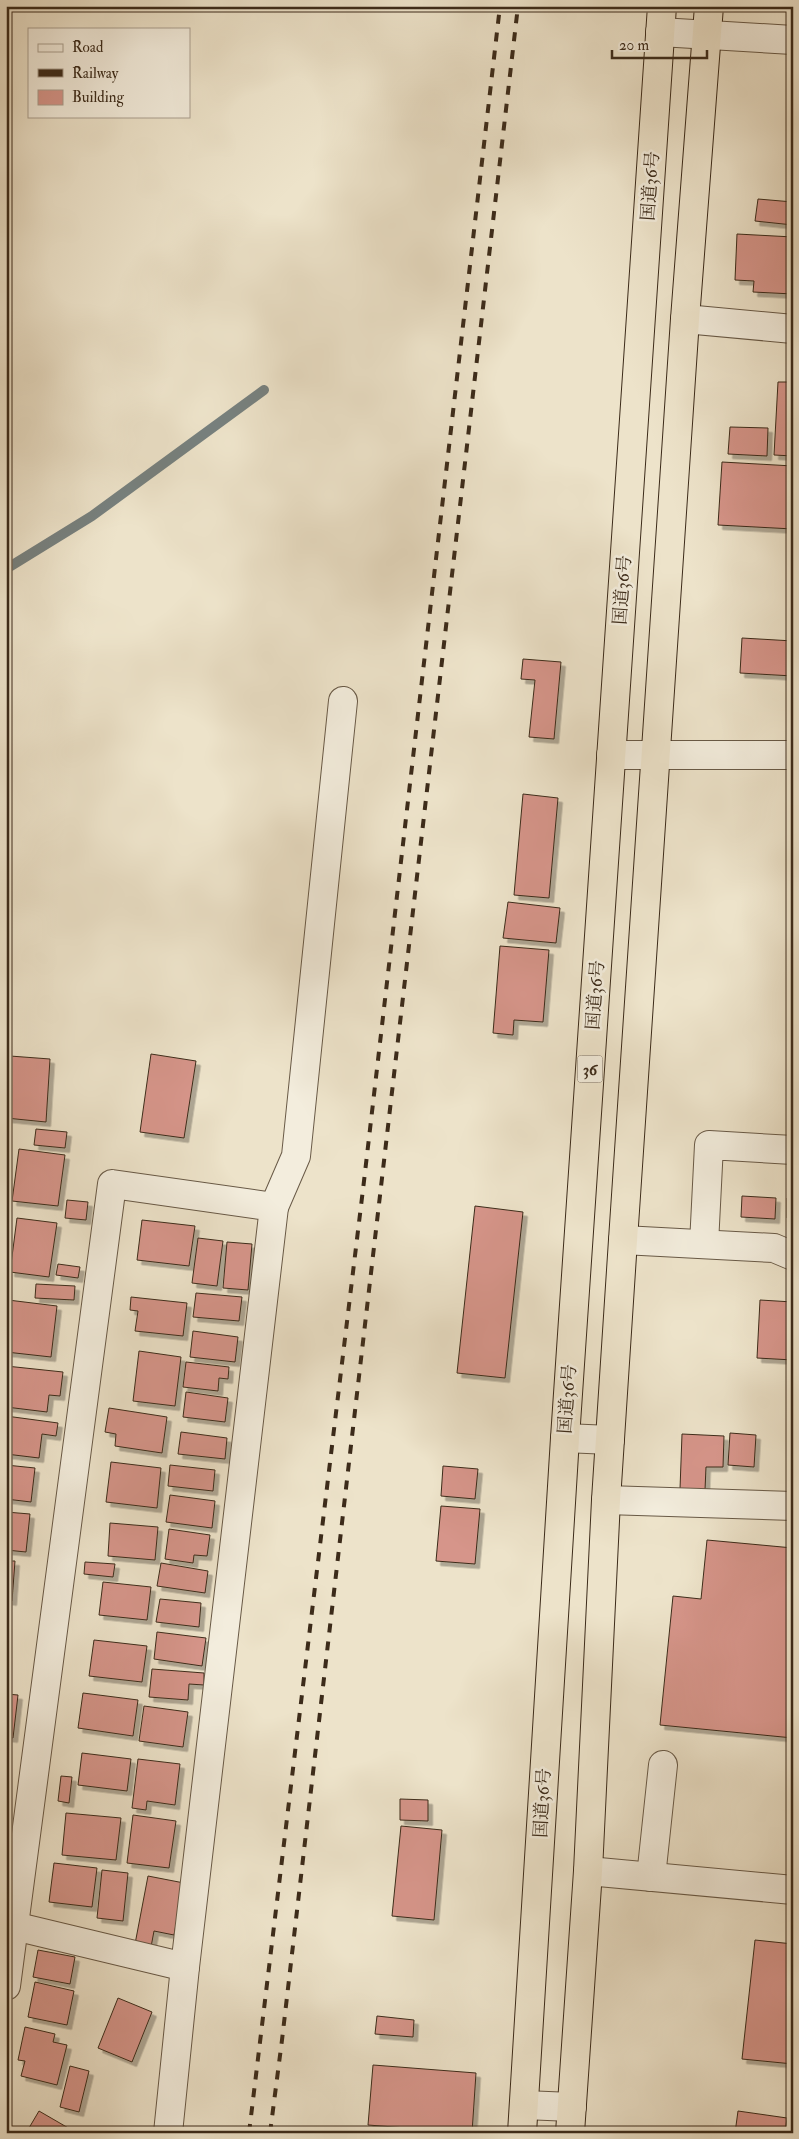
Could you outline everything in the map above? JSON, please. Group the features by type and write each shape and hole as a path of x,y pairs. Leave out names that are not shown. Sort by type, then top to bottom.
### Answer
{"highway":[{"path":"571,2120 588,1871 606,1500 684,319 709,6"},
{"name":"国道36号","path":"522,2133 565,1438 661,19"}],"street":[{"path":"661,19 707,35 793,40"},
{"path":"684,319 793,329"},
{"path":"168,2133 185,1967 274,1207 296,1156 343,701"},
{"path":"611,754 793,754"},
{"path":"704,1244 709,1145 793,1150"},
{"path":"6,1986 112,1184 274,1207"},
{"path":"623,1240 774,1248 793,1256"},
{"path":"565,1438 610,1440"},
{"path":"606,1500 793,1506"},
{"path":"651,1877 663,1765"},
{"path":"588,1871 793,1890"},
{"path":"14,1926 185,1967"},
{"path":"524,2105 571,2120"}],"building":[{"path":"791,6 793,6 793,17 790,17"},
{"path":"758,199 793,202 793,225 755,221"},
{"path":"737,234 793,237 793,294 753,292 754,281 735,280"},
{"path":"778,382 793,382 793,456 774,455"},
{"path":"730,427 768,428 767,456 728,454"},
{"path":"722,462 793,466 793,529 718,525"},
{"path":"742,638 793,641 793,676 740,673"},
{"path":"523,659 561,662 554,739 529,737 535,680 521,679"},
{"path":"523,794 558,798 549,898 514,895"},
{"path":"508,902 560,908 556,943 503,938"},
{"path":"500,946 549,950 543,1022 514,1020 513,1035 493,1033"},
{"path":"151,1054 196,1061 184,1138 140,1132"},
{"path":"10,1056 50,1059 46,1122 6,1118"},
{"path":"36,1129 67,1132 65,1148 34,1145"},
{"path":"19,1149 65,1155 58,1206 12,1201"},
{"path":"742,1196 776,1198 775,1219 741,1217"},
{"path":"787,1198 793,1198 793,1219 787,1218"},
{"path":"67,1200 88,1202 86,1220 65,1218"},
{"path":"475,1206 523,1212 505,1378 457,1373"},
{"path":"17,1218 57,1223 49,1277 10,1272"},
{"path":"142,1220 195,1226 189,1266 137,1260"},
{"path":"198,1238 223,1241 217,1286 192,1283"},
{"path":"227,1242 252,1244 248,1290 223,1288"},
{"path":"58,1264 80,1267 78,1278 56,1275"},
{"path":"36,1284 75,1286 74,1300 35,1298"},
{"path":"196,1293 242,1297 239,1321 193,1317"},
{"path":"131,1297 187,1303 183,1336 135,1331 138,1311 130,1310"},
{"path":"8,1300 57,1306 51,1357 6,1352"},
{"path":"760,1300 793,1302 793,1360 757,1358"},
{"path":"193,1331 238,1337 235,1362 190,1357"},
{"path":"139,1351 181,1357 175,1406 133,1401"},
{"path":"186,1362 229,1367 228,1379 219,1378 218,1391 183,1387"},
{"path":"6,1366 63,1372 60,1396 49,1395 47,1412 6,1407"},
{"path":"186,1392 228,1398 225,1422 183,1417"},
{"path":"109,1408 167,1417 162,1453 115,1446 116,1434 105,1432"},
{"path":"6,1416 58,1423 56,1436 42,1434 39,1458 6,1454"},
{"path":"181,1432 227,1438 225,1459 178,1454"},
{"path":"730,1433 756,1435 754,1467 728,1465"},
{"path":"682,1434 724,1436 723,1467 706,1467 705,1490 680,1489"},
{"path":"111,1462 161,1468 157,1508 106,1502"},
{"path":"6,1465 35,1468 31,1502 6,1499"},
{"path":"170,1465 215,1470 213,1491 168,1486"},
{"path":"443,1466 478,1469 475,1499 441,1496"},
{"path":"170,1495 215,1501 212,1528 166,1522"},
{"path":"441,1506 480,1509 475,1564 436,1561"},
{"path":"6,1512 30,1514 26,1552 6,1550"},
{"path":"110,1523 158,1527 155,1560 108,1556"},
{"path":"169,1529 210,1535 207,1556 194,1555 193,1563 165,1559"},
{"path":"707,1540 793,1548 793,1738 660,1725 673,1596 701,1599"},
{"path":"6,1561 15,1561 12,1601 6,1600"},
{"path":"85,1562 115,1564 113,1577 84,1574"},
{"path":"161,1563 208,1571 205,1593 157,1586"},
{"path":"103,1582 151,1587 147,1620 99,1615"},
{"path":"160,1599 201,1603 199,1627 156,1622"},
{"path":"157,1632 206,1638 202,1666 154,1659"},
{"path":"94,1640 147,1646 142,1682 89,1676"},
{"path":"152,1669 204,1673 204,1685 189,1684 188,1700 149,1697"},
{"path":"83,1693 138,1700 133,1736 78,1728"},
{"path":"6,1694 18,1695 13,1738 6,1737"},
{"path":"144,1706 188,1712 183,1747 139,1741"},
{"path":"82,1753 131,1759 127,1791 78,1785"},
{"path":"138,1759 180,1764 175,1805 147,1801 146,1810 132,1808"},
{"path":"61,1776 72,1777 69,1803 58,1801"},
{"path":"400,1799 428,1800 428,1821 400,1820"},
{"path":"66,1813 121,1818 116,1860 62,1855"},
{"path":"133,1815 176,1821 169,1868 127,1863"},
{"path":"401,1826 442,1830 434,1920 392,1916"},
{"path":"54,1863 97,1868 92,1907 49,1902"},
{"path":"102,1870 128,1873 123,1921 97,1918"},
{"path":"148,1876 184,1883 174,1935 154,1931 151,1947 135,1944"},
{"path":"755,1940 793,1944 793,2064 742,2059"},
{"path":"38,1950 75,1957 70,1984 33,1977"},
{"path":"35,1982 74,1991 67,2025 28,2017"},
{"path":"118,1998 152,2012 132,2062 98,2048"},
{"path":"377,2016 414,2020 413,2037 375,2034"},
{"path":"25,2027 55,2034 53,2042 67,2045 57,2085 21,2076 25,2061 18,2060"},
{"path":"373,2065 476,2073 472,2133 368,2125"},
{"path":"70,2066 89,2071 79,2112 60,2107"},
{"path":"39,2111 77,2133 26,2133"},
{"path":"738,2111 787,2118 785,2133 735,2133"}],"waterway":[{"path":"6,569 92,516 264,390"}],"railway":[{"path":"249,2133 364,1181 500,6"},
{"path":"270,2133 518,6"}]}
